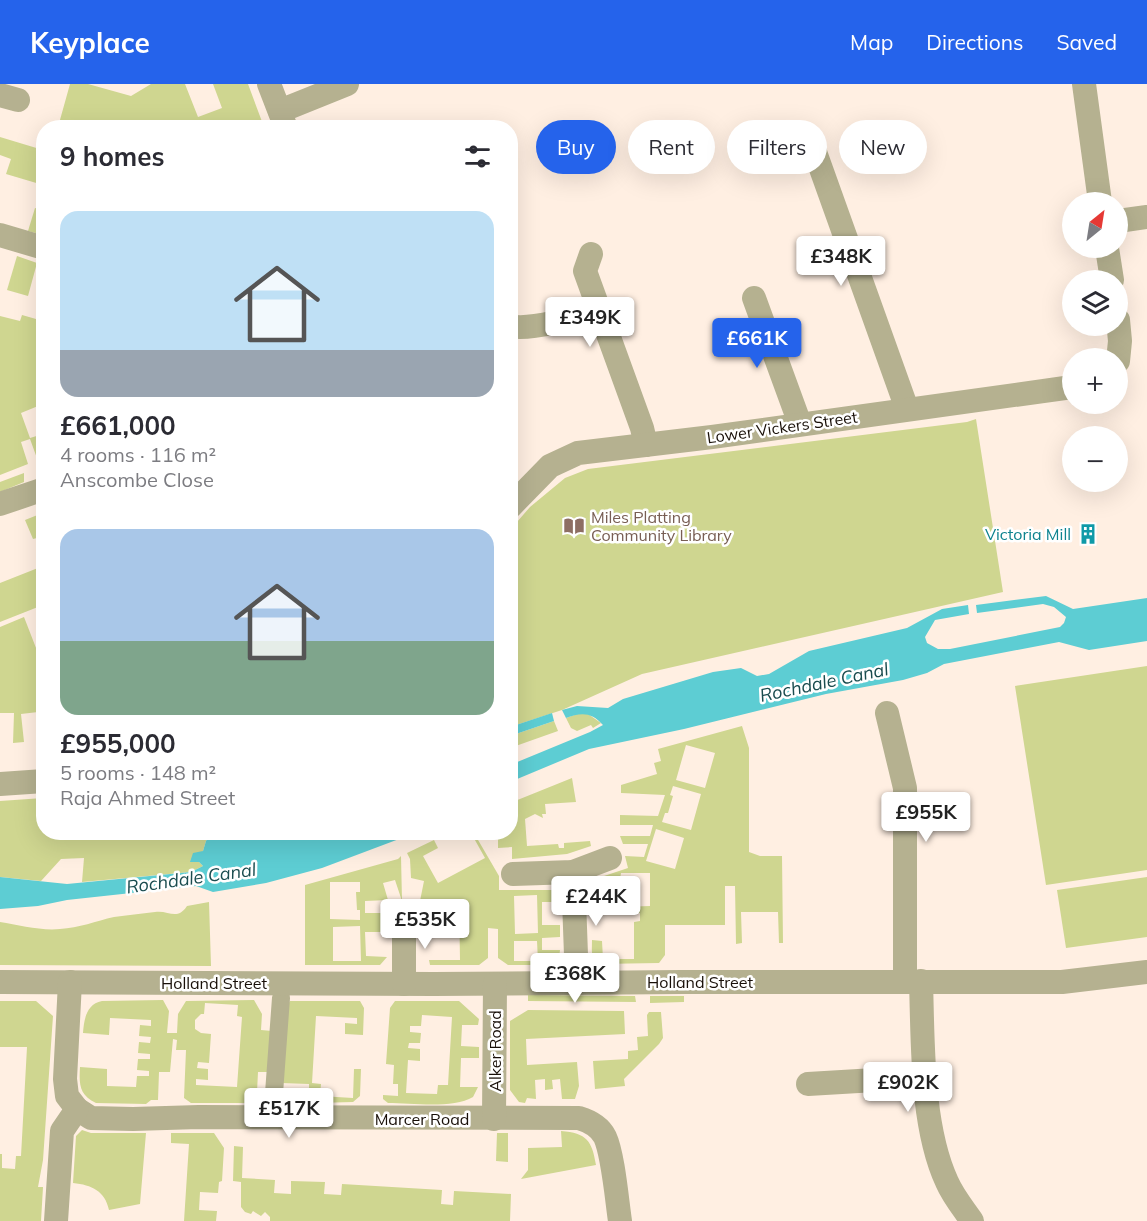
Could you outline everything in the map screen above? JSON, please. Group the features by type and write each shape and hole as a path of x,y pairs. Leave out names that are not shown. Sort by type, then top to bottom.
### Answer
{"street":[{"path":"269,84 283,119 347,84"},
{"path":"1084,84 1099,192"},
{"path":"822,174 907,409"},
{"path":"1128,220 1147,217"},
{"path":"0,235 36,246"},
{"path":"591,254 585,271 642,428 646,445"},
{"path":"754,298 800,424"},
{"path":"518,327 582,316 598,310"},
{"name":"Lower Vickers Street","path":"518,499 550,466 578,453 1062,388"},
{"path":"0,504 36,492"},
{"path":"886,713 905,788 914,981 930,1124 940,1166 948,1184 972,1221"},
{"path":"0,784 36,782"},
{"path":"513,874 573,872 610,858"},
{"path":"573,872 577,983"},
{"path":"404,915 404,984"},
{"name":"Holland Street","path":"0,982 495,984 1062,981 1147,972"},
{"path":"57,1217 62,1131 77,1109 68,1095 64,1079 70,982"},
{"name":"Alker Road","path":"494,1119 495,984"},
{"path":"273,1107 281,998"},
{"path":"808,1084 926,1077"},
{"name":"Marcer Road","path":"77,1109 90,1118 133,1119 574,1118 587,1120 595,1125 604,1137 620,1221"}],"green space":[{"path":"70,84 88,84 131,96 151,84 185,84 198,117 222,108 213,84 248,84 261,120 60,120"},
{"path":"0,137 36,148 36,183 6,174 11,159 0,155"},
{"path":"35,208 36,208 36,233 28,231"},
{"path":"17,256 36,263 28,296 7,290"},
{"path":"22,315 36,319 36,407 21,413 30,438 36,436 36,456 30,439 21,442 28,464 0,475 0,316 20,321"},
{"path":"976,419 1003,592 642,674 562,710 518,724 518,521 530,507 565,478 588,469 967,422"},
{"path":"24,473 24,482 0,492 0,482"},
{"path":"36,516 36,538 33,539 25,520"},
{"path":"36,569 36,608 0,622 0,583"},
{"path":"24,617 36,648 36,712 21,714 24,742 13,743 14,713 0,713 0,627"},
{"path":"1147,666 1147,870 1046,885 1015,686"},
{"path":"580,713 588,714 601,723 593,728 591,725 577,731 571,728 566,718"},
{"path":"554,721 558,731 518,745 518,733"},
{"path":"742,726 749,748 749,852 760,856 782,856 783,943 779,943 778,912 741,912 742,943 736,944 735,886 725,886 725,925 665,925 665,955 659,963 600,964 595,960 592,954 592,940 602,941 603,959 634,959 634,922 640,921 640,913 593,911 593,902 620,902 621,907 650,906 650,873 621,873 620,879 598,878 628,868 625,856 644,857 648,844 623,844 620,836 650,836 653,825 620,825 620,815 658,816 665,795 621,793 621,785 657,774 654,763 661,761 658,749","holes":["686,745 715,753 705,788 676,780","673,786 701,794 691,830 662,822 665,813 668,813 673,796 670,795","656,829 684,838 675,869 646,861"]},
{"path":"572,778 576,802 545,804 546,814 542,814 543,818 535,814 525,819 527,846 558,844 559,848 564,848 564,843 590,841 591,846 567,854 512,859 512,847 498,848 498,840 518,840 518,800"},
{"path":"36,798 36,840 207,840 203,851 191,862 199,862 203,866 191,872 82,882 84,858 61,859 41,881 0,877 0,801"},
{"path":"434,840 438,848 423,856 438,883 485,858 475,840 478,840 499,876 499,890 554,890 559,895 560,902 542,902 542,925 560,925 560,937 542,938 542,950 560,950 559,958 546,965 508,965 498,958 498,929 488,928 488,958 479,965 430,965 429,960 460,960 459,900 420,901 424,881 411,878 410,859 407,853","holes":["537,895 538,933 515,934 514,896","514,941 537,941 538,961 514,961"]},
{"path":"401,856 402,901 395,880 383,883 388,900 365,901 365,913 388,913 388,932 365,932 366,956 387,957 380,965 305,965 305,885 398,859","holes":["330,882 360,882 360,892 356,892 360,920 330,919","360,926 361,961 333,961 333,927"]},
{"path":"1147,877 1147,937 1066,948 1057,890"},
{"path":"209,902 211,966 0,965 0,922 38,928 67,928 119,916 160,912 176,914 187,906"},
{"path":"528,995 635,996 636,1002 528,1001"},
{"path":"650,996 684,996 684,1002 650,1003"},
{"path":"163,1000 169,1011 167,1033 177,1033 178,1014 186,1001 254,1000 262,1014 261,1030 272,1031 269,1072 258,1072 257,1092 249,1103 191,1103 184,1098 186,1050 176,1050 177,1040 173,1039 170,1072 159,1072 158,1100 151,1100 146,1104 96,1103 83,1093 80,1067 107,1069 107,1086 136,1087 137,1076 149,1076 149,1071 137,1070 138,1059 150,1059 150,1054 138,1053 139,1042 150,1043 151,1037 139,1036 140,1025 151,1026 151,1020 110,1018 109,1035 83,1033 89,1009 92,1005 102,1001","holes":["205,1003 238,1005 237,1016 242,1017 237,1087 196,1085 196,1079 208,1080 208,1069 197,1068 198,1062 209,1063 211,1034 201,1033 195,1029 195,1020 204,1014"]},
{"path":"0,1001 36,1001 53,1016 43,1160 38,1187 43,1187 41,1221 0,1221 0,1154 2,1154 2,1168 15,1169 16,1156 21,1156 27,1047 0,1047"},
{"path":"290,1001 360,1001 364,1008 363,1035 345,1034 345,1023 357,1024 357,1018 316,1016 312,1083 321,1084 320,1096 353,1098 354,1069 361,1069 360,1096 353,1102 316,1103 309,1095 309,1084 281,1083 285,1010"},
{"path":"395,1001 459,1001 479,1019 478,1025 462,1025 461,1046 479,1047 479,1058 461,1058 460,1087 478,1087 473,1097 455,1103 432,1104 388,1103 383,1099 383,1095 398,1096 398,1084 393,1084 394,1065 386,1064 390,1008","holes":["422,1015 452,1017 448,1085 438,1085 437,1094 406,1093 408,1060 420,1061 420,1049 408,1048 409,1043 420,1043 421,1033 410,1032 410,1026 421,1026"]},
{"path":"528,1010 624,1011 625,1034 526,1039 527,1065 577,1062 579,1086 575,1099 562,1099 560,1079 552,1080 553,1089 545,1090 545,1079 535,1080 536,1099 527,1098 525,1103 519,1102 510,1090 510,1021"},
{"path":"649,1012 661,1012 663,1038 659,1044 624,1079 625,1086 595,1089 593,1061 628,1059 628,1051 638,1050 637,1037 648,1036 647,1015"},
{"path":"82,1130 91,1133 146,1133 140,1204 109,1210 104,1198 97,1190 73,1183 76,1136"},
{"path":"561,1131 577,1134 587,1140 596,1165 521,1179 528,1170 528,1148 562,1147"},
{"path":"171,1133 214,1133 224,1148 222,1181 219,1182 218,1193 200,1192 199,1210 217,1211 216,1221 184,1221 189,1144 171,1143"},
{"path":"497,1133 508,1133 508,1162 496,1161"},
{"path":"234,1146 243,1147 242,1178 275,1180 274,1193 291,1194 291,1181 325,1182 324,1194 341,1195 342,1184 442,1190 441,1204 453,1205 454,1191 511,1194 510,1221 270,1221 270,1217 265,1212 261,1216 253,1211 251,1214 245,1212 241,1207 241,1182 233,1181"}],"water":[{"name":"Rochdale Canal","path":"1046,596 1073,609 1147,598 1147,641 1089,650 1059,642 944,664 927,673 903,680 826,694 684,729 589,749 518,779 518,762 603,725 586,714 566,718 562,710 577,706 608,708 623,699 713,672 741,668 757,676 769,674 809,651 907,628 942,609 968,605 969,614 935,620 925,637 927,643 938,649 950,649 1060,627 1066,617 1054,607 1043,604 977,613 976,605"},
{"path":"552,713 554,721 518,733 518,724"},
{"name":"Rochdale Canal","path":"396,840 322,868 266,883 213,892 196,886 0,909 0,877 67,884 191,872 203,866 199,862 190,862 193,853 203,851 206,841"}],"place":[{"name":"Miles Platting Community Library","path":"574,526"},
{"name":"Victoria Mill","path":"1088,534"}]}
